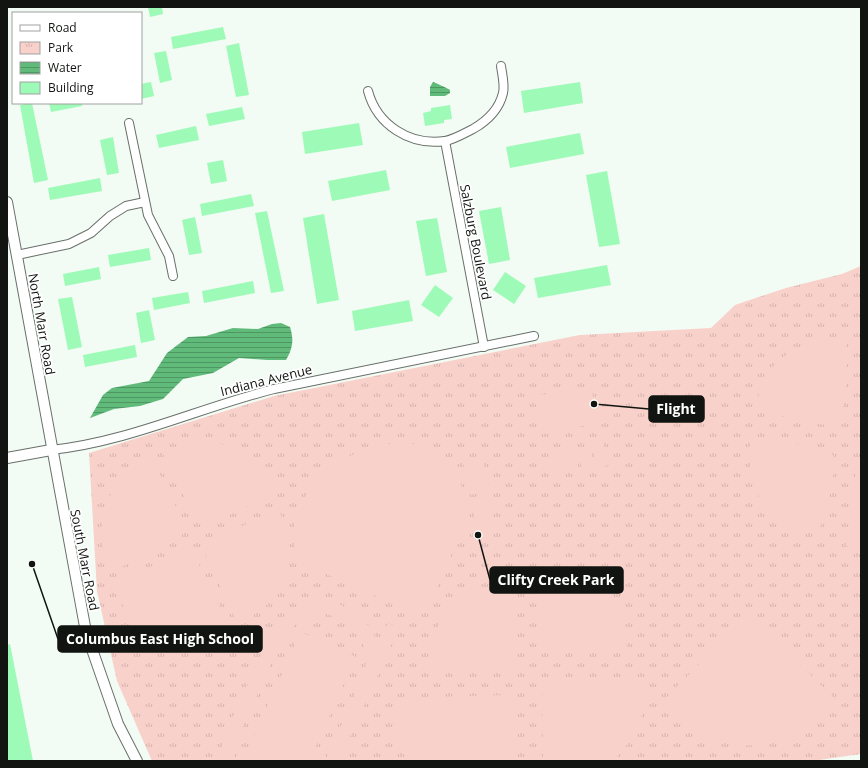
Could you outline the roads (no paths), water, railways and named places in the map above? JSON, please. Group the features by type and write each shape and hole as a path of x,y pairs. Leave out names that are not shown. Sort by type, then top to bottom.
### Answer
{"street":[{"path":"368,91 371,102 380,116 393,128 412,138 446,141 484,122 497,108 503,93 501,66"},
{"path":"129,122 148,216 169,256 173,276"},
{"name":"Salzburg Boulevard","path":"446,141 484,346"},
{"name":"North Marr Road","path":"7,202 51,450"},
{"path":"17,255 69,244 91,233 110,216 126,206 145,202"},
{"name":"Indiana Avenue","path":"7,458 102,442 238,398 274,389 534,336"},
{"name":"South Marr Road","path":"51,450 86,632 118,724 136,761"}],"water":[{"path":"433,82 450,90 450,93 445,96 430,96 430,87"},
{"path":"281,323 290,327 292,336 290,352 286,360 239,358 213,373 183,379 163,399 140,406 114,409 90,418 103,395 112,388 149,381 167,353 188,337 206,336 233,328 258,329 272,324"}],"place":[{"name":"Flight","path":"594,404"},
{"name":"Clifty Creek Park","path":"478,535"},
{"name":"Columbus East High School","path":"32,564"}]}
